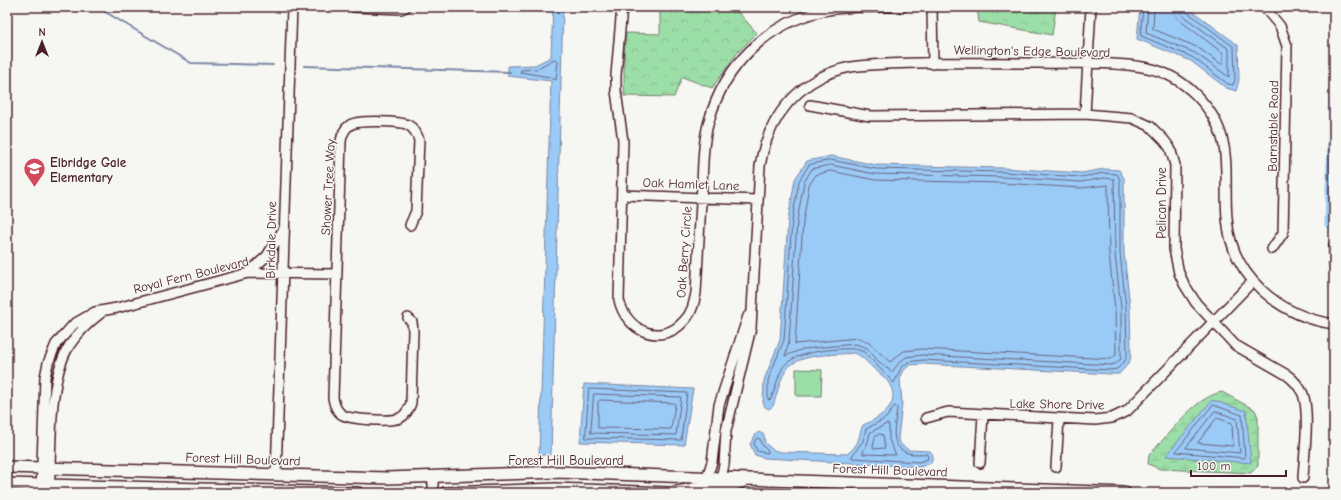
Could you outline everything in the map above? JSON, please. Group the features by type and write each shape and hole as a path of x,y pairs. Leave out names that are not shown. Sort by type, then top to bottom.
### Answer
{"main road":[{"name":"Forest Hill Boulevard","path":"7,467 46,481 358,493"},
{"name":"Forest Hill Boulevard","path":"7,484 46,481 276,474 387,478 558,472 1025,491 1125,493"},
{"path":"250,490 270,481 276,474"},
{"path":"672,493 704,487 721,478"},
{"path":"712,493 725,487 752,480"},
{"path":"445,493 555,489 669,493"}],"street":[{"name":"Birkdale Drive","path":"276,474 292,7"},
{"path":"354,7 406,7"},
{"name":"Oak Berry Circle","path":"622,7 622,21 617,53 616,90 622,130 619,300 621,308 628,321 634,326 648,333 657,334 677,328 684,322 692,309 696,293 705,139 708,121 723,86 737,64 748,53 780,28 807,16 839,9 902,7"},
{"path":"932,7 933,64"},
{"path":"1085,114 1091,7"},
{"name":"Barnstable Road","path":"1264,7 1280,26 1287,46 1283,233 1272,248"},
{"name":"Wellington's Edge Boulevard","path":"721,478 724,465 726,431 750,334 762,153 768,134 785,105 803,88 825,75 849,67 933,64 1088,64 1139,66 1168,75 1186,86 1204,103 1216,122 1225,151 1227,164 1227,217 1232,244 1240,263 1262,291 1282,306 1309,319 1334,324"},
{"name":"Pelican Drive","path":"810,105 870,116 1085,114 1132,118 1141,121 1158,132 1167,144 1175,165 1174,249 1178,272 1189,294 1235,345 1294,380 1302,393 1306,410 1303,478"},
{"name":"Shower Tree Way","path":"408,318 412,322 413,330 411,403 407,412 400,418 390,420 350,418 341,414 336,407 334,398 341,141 344,132 350,125 358,122 399,123 408,125 415,131 419,140 416,211 410,225"},
{"name":"Oak Hamlet Lane","path":"622,195 758,200"},
{"path":"248,273 267,256 284,227"},
{"path":"1334,245 1334,263"},
{"path":"284,272 337,274"},
{"name":"Royal Fern Boulevard","path":"46,481 44,388 48,363 56,344 74,324 95,312 248,273 284,272"},
{"name":"Lake Shore Drive","path":"926,418 948,412 1059,419 1103,420 1112,418 1127,411 1253,281"},
{"name":"Wellington's Edge Boulevard","path":"707,477 712,462 719,405 751,307"},
{"name":"Royal Fern Boulevard","path":"46,481 54,397 58,372 69,346 89,322 105,310"},
{"path":"980,463 983,414"},
{"path":"1056,467 1059,419"},
{"path":"433,476 433,493"}],"green space":[{"path":"660,7 736,7 737,11 757,33 737,53 712,88 682,77 674,97 624,96 624,53 626,33 660,34"},
{"path":"977,7 1056,7 1052,35 979,22"},
{"path":"796,369 822,370 821,396 796,396"},
{"path":"1222,392 1255,410 1258,417 1258,466 1251,473 1160,469 1148,464 1149,455 1182,418 1202,401 1212,395"}],"water":[{"path":"553,7 563,7 551,455 539,455 551,81 508,76 508,66 535,65 551,57"},
{"path":"1140,7 1187,7 1238,45 1239,80 1236,91 1226,88 1191,61 1137,39"},
{"path":"831,156 876,165 1003,168 1082,173 1104,169 1119,170 1124,178 1124,253 1130,307 1131,356 1129,363 1119,374 923,364 910,365 904,370 900,379 902,403 898,438 901,445 909,450 930,451 933,455 931,463 920,467 765,458 755,455 750,444 759,432 764,435 765,443 773,450 781,452 847,454 857,444 863,425 879,417 885,412 893,399 893,392 890,384 862,357 854,353 808,357 800,360 787,369 782,377 773,406 769,409 765,407 763,402 764,380 780,340 788,220 795,179 807,161"},
{"path":"584,384 693,389 684,445 580,442"},
{"path":"1212,400 1246,411 1251,463 1166,456"}],"waterway":[{"path":"7,7 97,7 191,63 273,65"},
{"path":"1334,41 1328,224 1334,224"},
{"path":"304,66 510,72"}],"place":[{"name":"Elbridge Gale Elementary","path":"34,188"}]}
